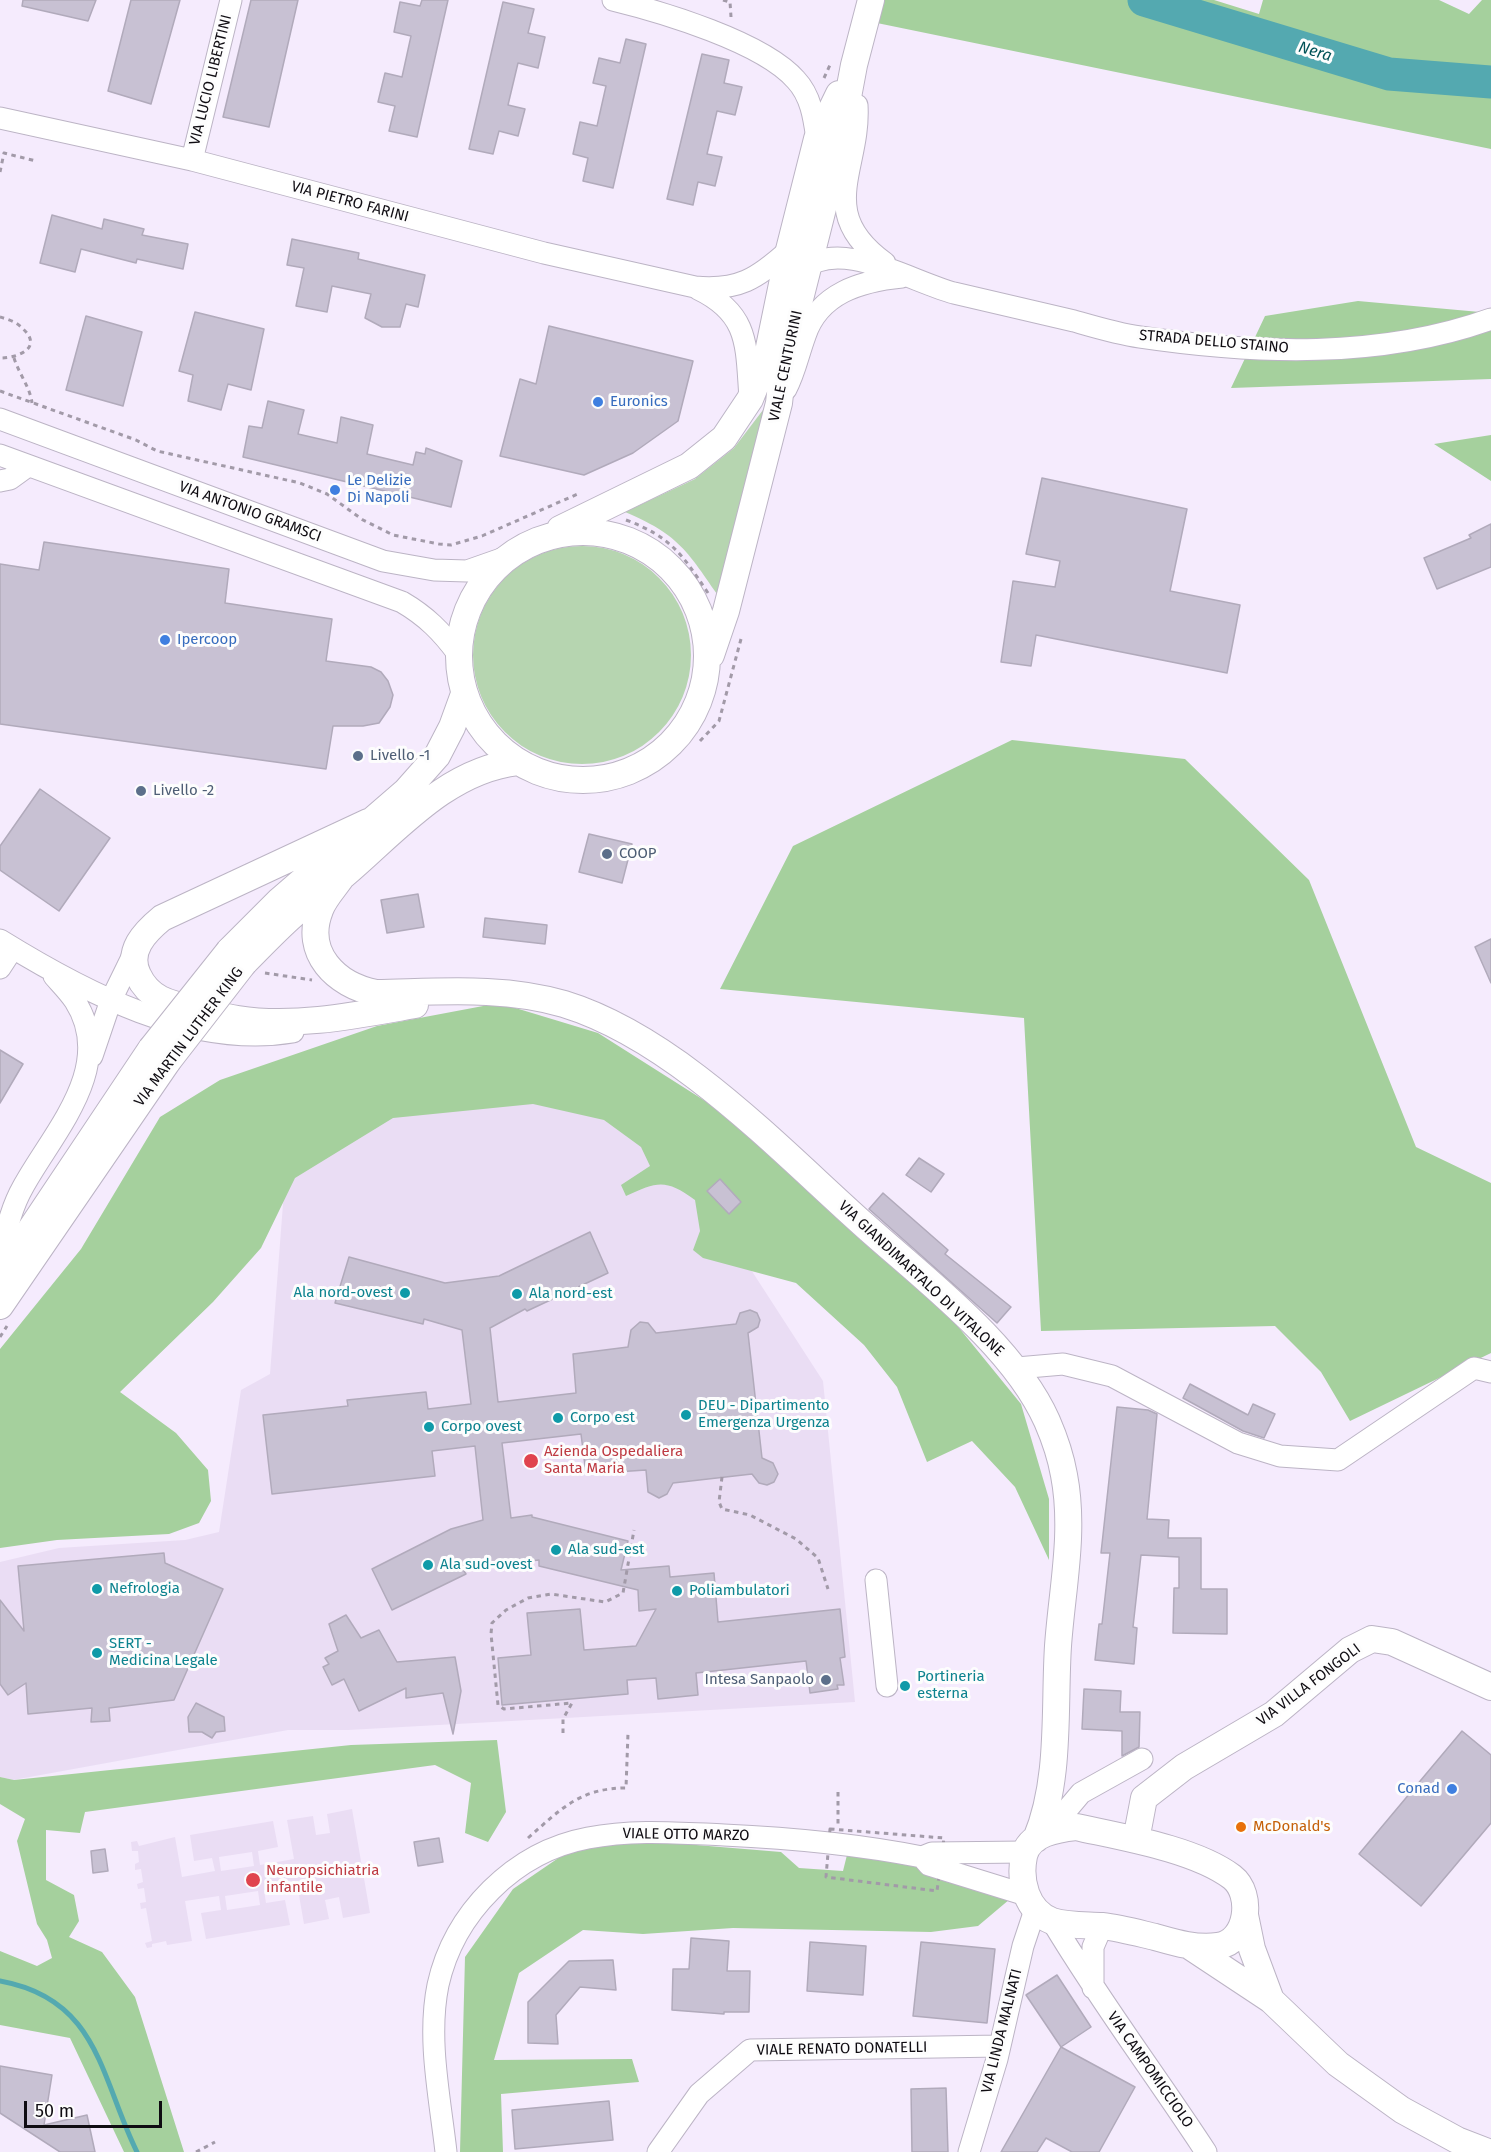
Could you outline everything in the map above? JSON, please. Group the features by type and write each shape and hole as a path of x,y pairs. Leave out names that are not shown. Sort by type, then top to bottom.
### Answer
{"main road":[{"name":"VIALE CENTURINI","path":"708,664 726,611 779,403 817,139 842,64 871,0"},
{"name":"VIALE CENTURINI","path":"464,694 458,654 463,618 479,585 504,558 523,546 689,466 724,438 750,399 767,357 782,291 799,257 839,145 842,64"},
{"path":"464,694 477,721 489,736 518,762 549,776 583,780 616,776 648,762 675,739 695,711 704,688 708,664 704,623 687,587 659,557 624,538 584,531 543,537"},
{"name":"VIA MARTIN LUTHER KING","path":"242,962 280,900 406,791 437,756 452,727 464,694"},
{"name":"VIA MARTIN LUTHER KING","path":"0,1275 160,1055 242,962 293,915 344,875 424,804 455,784 501,764 518,762"},
{"path":"368,822 162,918 144,933 135,951 135,970 144,987 161,1001 249,1020 282,1022 361,1014 416,1005 565,1004"},
{"path":"344,875 320,909 316,930 319,950 327,968 343,982 359,990 376,993 512,993 565,1004"},
{"name":"VIA GIANDIMARTALO DI VITALONE","path":"565,1004 628,1032 670,1058 725,1101 952,1304 1017,1368 1047,1421 1064,1476 1068,1557 1059,1642 1051,1786 1043,1823 1030,1845 1022,1869 1038,1908"},
{"name":"VIA MARTIN LUTHER KING","path":"0,1306 160,1055"},
{"name":"VIA VILLA FONGOLI","path":"1136,1840 1144,1798 1184,1767 1274,1714 1350,1650 1372,1639 1392,1642 1491,1687"},
{"path":"1051,1786 1071,1820 1195,1858 1233,1877 1243,1892 1252,1949 1271,2000"},
{"path":"1030,1845 1071,1820"},
{"path":"1038,1908 1191,1947 1221,1946 1240,1931 1245,1915"},
{"path":"1191,1947 1271,2000 1338,2064 1402,2110 1457,2140 1488,2152"}],"street":[{"name":"VIA LUCIO LIBERTINI","path":"192,160 231,0"},
{"path":"613,0 650,9 738,42 775,61 797,80 812,106 817,139"},
{"name":"STRADA DELLO STAINO","path":"842,64 858,110 846,184 846,208 854,231 869,251 905,277"},
{"name":"VIA PIETRO FARINI","path":"2,120 192,160 544,253 694,287 718,289 745,283 799,257"},
{"name":"STRADA DELLO STAINO","path":"799,257 837,256 864,260 950,292 1138,337 1208,345 1320,351 1460,330 1491,319"},
{"name":"STRADA DELLO STAINO","path":"779,403 794,373 805,333 823,305 847,288 874,279 905,277"},
{"name":"VIA PIETRO FARINI","path":"694,287 716,298 732,311 741,330 747,355 750,399"},
{"name":"VIA ANTONIO GRAMSCI","path":"0,420 383,561 434,570 467,571 504,558"},
{"path":"0,455 402,602 423,614 443,633 458,654"},
{"path":"0,481 10,479 28,466"},
{"path":"0,968 7,944 50,971 148,1016 235,1035 301,1031 361,1014"},
{"path":"0,1256 10,1216 22,1188 78,1096 111,1000 135,951"},
{"path":"50,971 76,1002 87,1034 88,1070"},
{"path":"1017,1368 1063,1364 1112,1376 1238,1443 1280,1455 1338,1460 1474,1368 1491,1372"},
{"path":"876,1580 887,1686"},
{"path":"1071,1820 1081,1793 1142,1759"},
{"name":"VIALE OTTO MARZO","path":"446,2152 434,2014 438,1985 446,1957 482,1896 510,1873 536,1857 587,1838 653,1832 839,1843 922,1857 932,1853 1030,1845"},
{"name":"VIALE OTTO MARZO","path":"922,1857 929,1865 1038,1908"},
{"name":"VIA CAMPOMICCIOLO","path":"1038,1908 1206,2152"},
{"name":"VIA LINDA MALNATI","path":"969,2152 1000,2046 1023,1946 1038,1908"},
{"path":"1093,1989 1093,1947 1102,1926"},
{"name":"VIALE RENATO DONATELLI","path":"658,2152 699,2094 750,2050 1000,2046"}],"path":[{"path":"812,106 842,64"},
{"path":"0,172 4,153 36,161"},
{"path":"0,317 22,327 28,336 29,346 25,354 14,358 0,358"},
{"path":"14,358 19,375 30,393 32,403"},
{"path":"0,391 136,440 157,452 300,483 327,494 363,520 413,541 451,545 482,536 584,491"},
{"path":"573,496 651,530 682,553 713,601 726,611"},
{"path":"700,741 719,721 742,637"},
{"path":"242,962 317,980"},
{"path":"500,1425 526,1422"},
{"path":"722,1477 720,1502 722,1509 750,1515 796,1539 818,1558 828,1588"},
{"path":"563,1733 563,1719 572,1703 504,1709 498,1705 490,1634 492,1623 506,1610 528,1598 551,1594 605,1602 623,1593 634,1530"},
{"path":"510,1873 513,1858 520,1845 559,1810 588,1792 607,1788 626,1788 628,1733"},
{"path":"838,1792 838,1816"},
{"path":"197,2152 214,2142"}],"shaded area":[{"name":"Azienda Ospedaliera Santa Maria","path":"571,1094 680,1160 823,1381 855,1702 348,1730 288,1730 13,1780 0,1777 0,1562 59,1548 185,1540 219,1532 241,1390 270,1374 285,1178 388,1113"},
{"name":"Neuropsichiatria infantile","path":"352,1809 370,1913 343,1918 339,1897 325,1900 329,1919 304,1924 297,1884 264,1890 266,1903 285,1900 290,1925 206,1939 201,1913 221,1910 219,1896 185,1901 192,1941 167,1945 166,1941 152,1944 152,1947 147,1948 145,1943 152,1941 146,1908 141,1909 140,1903 146,1902 144,1888 138,1889 137,1884 143,1882 141,1869 135,1870 135,1864 139,1862 138,1851 132,1851 131,1842 137,1841 139,1846 175,1837 182,1877 215,1871 212,1858 194,1861 190,1835 273,1821 278,1847 258,1851 260,1865 294,1859 287,1820 313,1816 316,1835 330,1833 327,1814","holes":["252,1852 254,1866 221,1871 219,1857","258,1891 260,1905 227,1910 225,1896"]}],"green space":[{"path":"883,0 1214,0 1259,14 1263,0 1439,0 1469,14 1482,0 1491,0 1491,149 877,23"},
{"path":"1358,301 1491,313 1491,379 1231,388 1265,316"},
{"path":"766,406 717,594 679,544 657,528 625,512 695,479 734,448"},
{"path":"1491,435 1491,481 1434,444"},
{"path":"571,546 593,546 624,554 643,564 659,578 673,594 683,613 691,644 687,687 683,697 673,716 659,732 643,746 614,760 593,764 571,764 550,760 521,746 491,716 477,687 473,666 473,644 477,623 491,594 521,564 550,550"},
{"path":"1012,740 1185,759 1309,880 1416,1147 1491,1183 1491,1353 1350,1421 1321,1372 1275,1326 1041,1331 1024,1018 720,989 793,846"},
{"path":"499,1003 598,1033 773,1144 907,1264 1021,1404 1049,1499 1049,1560 1015,1487 972,1441 927,1462 897,1387 864,1345 796,1283 703,1258 693,1250 700,1231 695,1200 676,1188 662,1184 646,1187 626,1196 621,1185 650,1166 641,1147 604,1120 533,1104 393,1118 295,1178 261,1248 213,1302 120,1392 176,1433 208,1470 211,1501 199,1523 169,1534 57,1540 0,1548 0,1349 81,1249 160,1117 220,1080 377,1026"},
{"path":"497,1740 506,1812 488,1842 465,1833 471,1783 435,1765 85,1812 80,1833 46,1830 46,1880 74,1895 79,1921 69,1937 102,1952 135,1997 184,2152 124,2152 70,2038 0,2025 0,1951 37,1966 52,1958 47,1940 37,1924 17,1841 25,1819 0,1804 0,1777 14,1780 351,1745"},
{"path":"660,1842 781,1852 799,1868 843,1871 847,1855 868,1856 930,1870 1010,1899 978,1926 931,1932 733,1928 643,1934 583,1930 519,1973 494,2060 632,2059 639,2082 501,2094 503,2152 460,2152 465,1957 513,1889 576,1846"}],"building":[{"path":"23,0 96,0 88,21 22,6"},
{"path":"131,0 180,0 151,104 108,91"},
{"path":"251,0 298,0 269,127 223,117"},
{"path":"422,0 448,0 417,137 389,131 395,106 378,102 385,73 402,77 411,36 394,32 400,2 420,6"},
{"path":"503,2 534,9 528,33 545,37 538,68 518,63 508,105 525,109 518,136 499,131 493,154 469,149"},
{"path":"626,39 646,44 613,188 583,181 588,158 573,154 580,122 597,126 606,86 593,83 599,58 620,63"},
{"path":"702,54 729,60 724,83 742,87 735,115 717,111 707,154 722,157 715,186 698,182 693,205 667,199"},
{"path":"52,215 102,229 104,219 144,229 142,235 188,244 183,269 137,259 136,263 81,249 75,272 40,263"},
{"path":"292,239 359,253 358,259 425,275 418,307 406,304 400,327 382,327 365,318 371,294 332,286 327,312 296,306 304,268 287,265"},
{"path":"195,312 264,329 251,390 228,384 221,410 188,401 193,375 179,371"},
{"path":"86,316 142,332 123,406 66,390"},
{"name":"Euronics","path":"549,326 693,361 678,421 633,453 584,475 500,456 520,379 536,384"},
{"path":"268,401 304,410 298,434 337,443 341,417 373,425 367,454 413,465 416,452 425,454 426,448 462,461 451,507 243,457 249,426 262,428"},
{"path":"1042,478 1187,509 1170,591 1240,605 1227,673 1036,635 1031,666 1001,662 1013,581 1055,587 1060,561 1026,554"},
{"path":"1491,524 1491,567 1437,589 1424,558 1471,538 1469,535"},
{"name":"Ipercoop","path":"44,542 229,569 225,603 332,619 326,661 371,667 381,672 388,681 393,695 390,707 379,723 363,726 333,726 326,769 0,724 0,564 39,570"},
{"path":"40,789 110,838 59,911 0,870 0,846"},
{"path":"589,834 632,844 622,883 579,872"},
{"path":"418,894 424,927 387,933 381,900"},
{"path":"485,918 547,925 545,944 483,937"},
{"path":"1491,939 1491,983 1475,947"},
{"path":"0,1050 23,1064 0,1103"},
{"path":"919,1158 944,1174 931,1192 906,1175"},
{"path":"720,1179 741,1202 729,1214 707,1191"},
{"path":"883,1193 948,1250 945,1254 1011,1307 997,1323 869,1209"},
{"path":"590,1232 608,1273 527,1311 525,1309 490,1328 498,1402 576,1393 573,1354 628,1347 631,1330 640,1322 648,1323 656,1333 736,1324 740,1313 750,1310 757,1313 760,1320 758,1327 748,1333 762,1458 773,1463 778,1474 774,1482 767,1485 759,1483 752,1474 673,1483 667,1494 659,1498 648,1492 646,1470 586,1474 581,1434 502,1443 511,1518 532,1515 532,1517 628,1541 621,1570 669,1566 670,1577 714,1573 718,1622 840,1609 845,1657 840,1658 844,1685 837,1685 838,1689 810,1693 806,1661 696,1673 698,1695 658,1699 656,1678 627,1680 628,1694 502,1705 498,1658 531,1655 527,1613 580,1609 584,1650 636,1646 656,1609 639,1611 638,1590 539,1566 539,1560 462,1568 466,1574 392,1610 372,1569 451,1529 483,1520 475,1446 432,1451 435,1476 272,1494 263,1415 348,1406 347,1400 426,1392 428,1409 471,1404 462,1330 424,1319 423,1324 335,1303 349,1257 445,1283 499,1276"},
{"path":"1190,1384 1248,1415 1253,1404 1275,1414 1264,1438 1243,1431 1183,1398"},
{"path":"1117,1407 1148,1410 1157,1414 1147,1519 1169,1520 1168,1538 1201,1538 1201,1589 1227,1589 1227,1634 1173,1633 1174,1588 1179,1588 1179,1557 1141,1555 1133,1627 1137,1628 1134,1664 1095,1660 1099,1624 1102,1624 1110,1553 1101,1553"},
{"name":"SERT - Medicina Legale","path":"164,1553 165,1563 223,1589 174,1700 109,1708 110,1721 91,1722 92,1708 28,1714 26,1683 8,1695 0,1684 0,1600 24,1631 18,1566"},
{"path":"346,1615 361,1638 379,1630 397,1662 455,1657 461,1691 453,1734 443,1693 406,1698 406,1688 359,1711 344,1679 332,1685 323,1667 329,1664 325,1658 338,1651 329,1624"},
{"path":"1084,1689 1121,1691 1120,1712 1140,1712 1139,1747 1122,1756 1122,1731 1082,1729"},
{"path":"196,1703 224,1717 225,1731 216,1732 212,1738 202,1732 189,1732 188,1717"},
{"name":"Conad","path":"1462,1731 1491,1755 1491,1823 1421,1906 1359,1854"},
{"path":"439,1838 443,1862 418,1866 414,1842"},
{"path":"105,1849 108,1871 93,1873 91,1851"},
{"path":"691,1938 729,1941 727,1971 750,1971 749,2012 724,2012 724,2014 672,2010 673,1969 689,1969"},
{"path":"810,1942 866,1946 863,1995 807,1991"},
{"path":"921,1942 995,1949 987,2023 913,2016"},
{"path":"613,1960 616,1990 580,1987 556,2015 558,2044 528,2043 528,2002 569,1961"},
{"path":"1057,1975 1091,2027 1061,2047 1026,1995"},
{"path":"1061,2047 1135,2087 1099,2152 1072,2152 1046,2138 1037,2152 1001,2152"},
{"path":"0,2066 52,2075 44,2125 87,2115 95,2152 60,2152 0,2113"},
{"path":"946,2088 948,2152 912,2152 911,2089"},
{"path":"609,2101 613,2140 515,2149 512,2110"}],"waterway":[{"name":"Nera","path":"1144,0 1389,74 1491,82"},
{"path":"0,1981 33,1990 58,2005 77,2023 92,2045 137,2152"}],"place":[{"name":"Euronics","path":"598,402"},
{"name":"Le Delizie Di Napoli","path":"335,490"},
{"name":"Ipercoop","path":"165,640"},
{"name":"Livello -1","path":"358,756"},
{"name":"Livello -2","path":"141,791"},
{"name":"COOP","path":"607,854"},
{"name":"Ala nord-ovest","path":"405,1293"},
{"name":"Ala nord-est","path":"517,1294"},
{"name":"DEU - Dipartimento Emergenza Urgenza","path":"686,1415"},
{"name":"Corpo est","path":"558,1418"},
{"name":"Corpo ovest","path":"429,1427"},
{"name":"Azienda Ospedaliera Santa Maria","path":"531,1461"},
{"name":"Ala sud-est","path":"556,1550"},
{"name":"Ala sud-ovest","path":"428,1565"},
{"name":"Nefrologia","path":"97,1589"},
{"name":"Poliambulatori","path":"677,1591"},
{"name":"SERT - Medicina Legale","path":"97,1653"},
{"name":"Intesa Sanpaolo","path":"826,1680"},
{"name":"Portineria esterna","path":"905,1686"},
{"name":"Conad","path":"1452,1789"},
{"name":"McDonald's","path":"1241,1827"},
{"name":"Neuropsichiatria infantile","path":"253,1880"}]}
